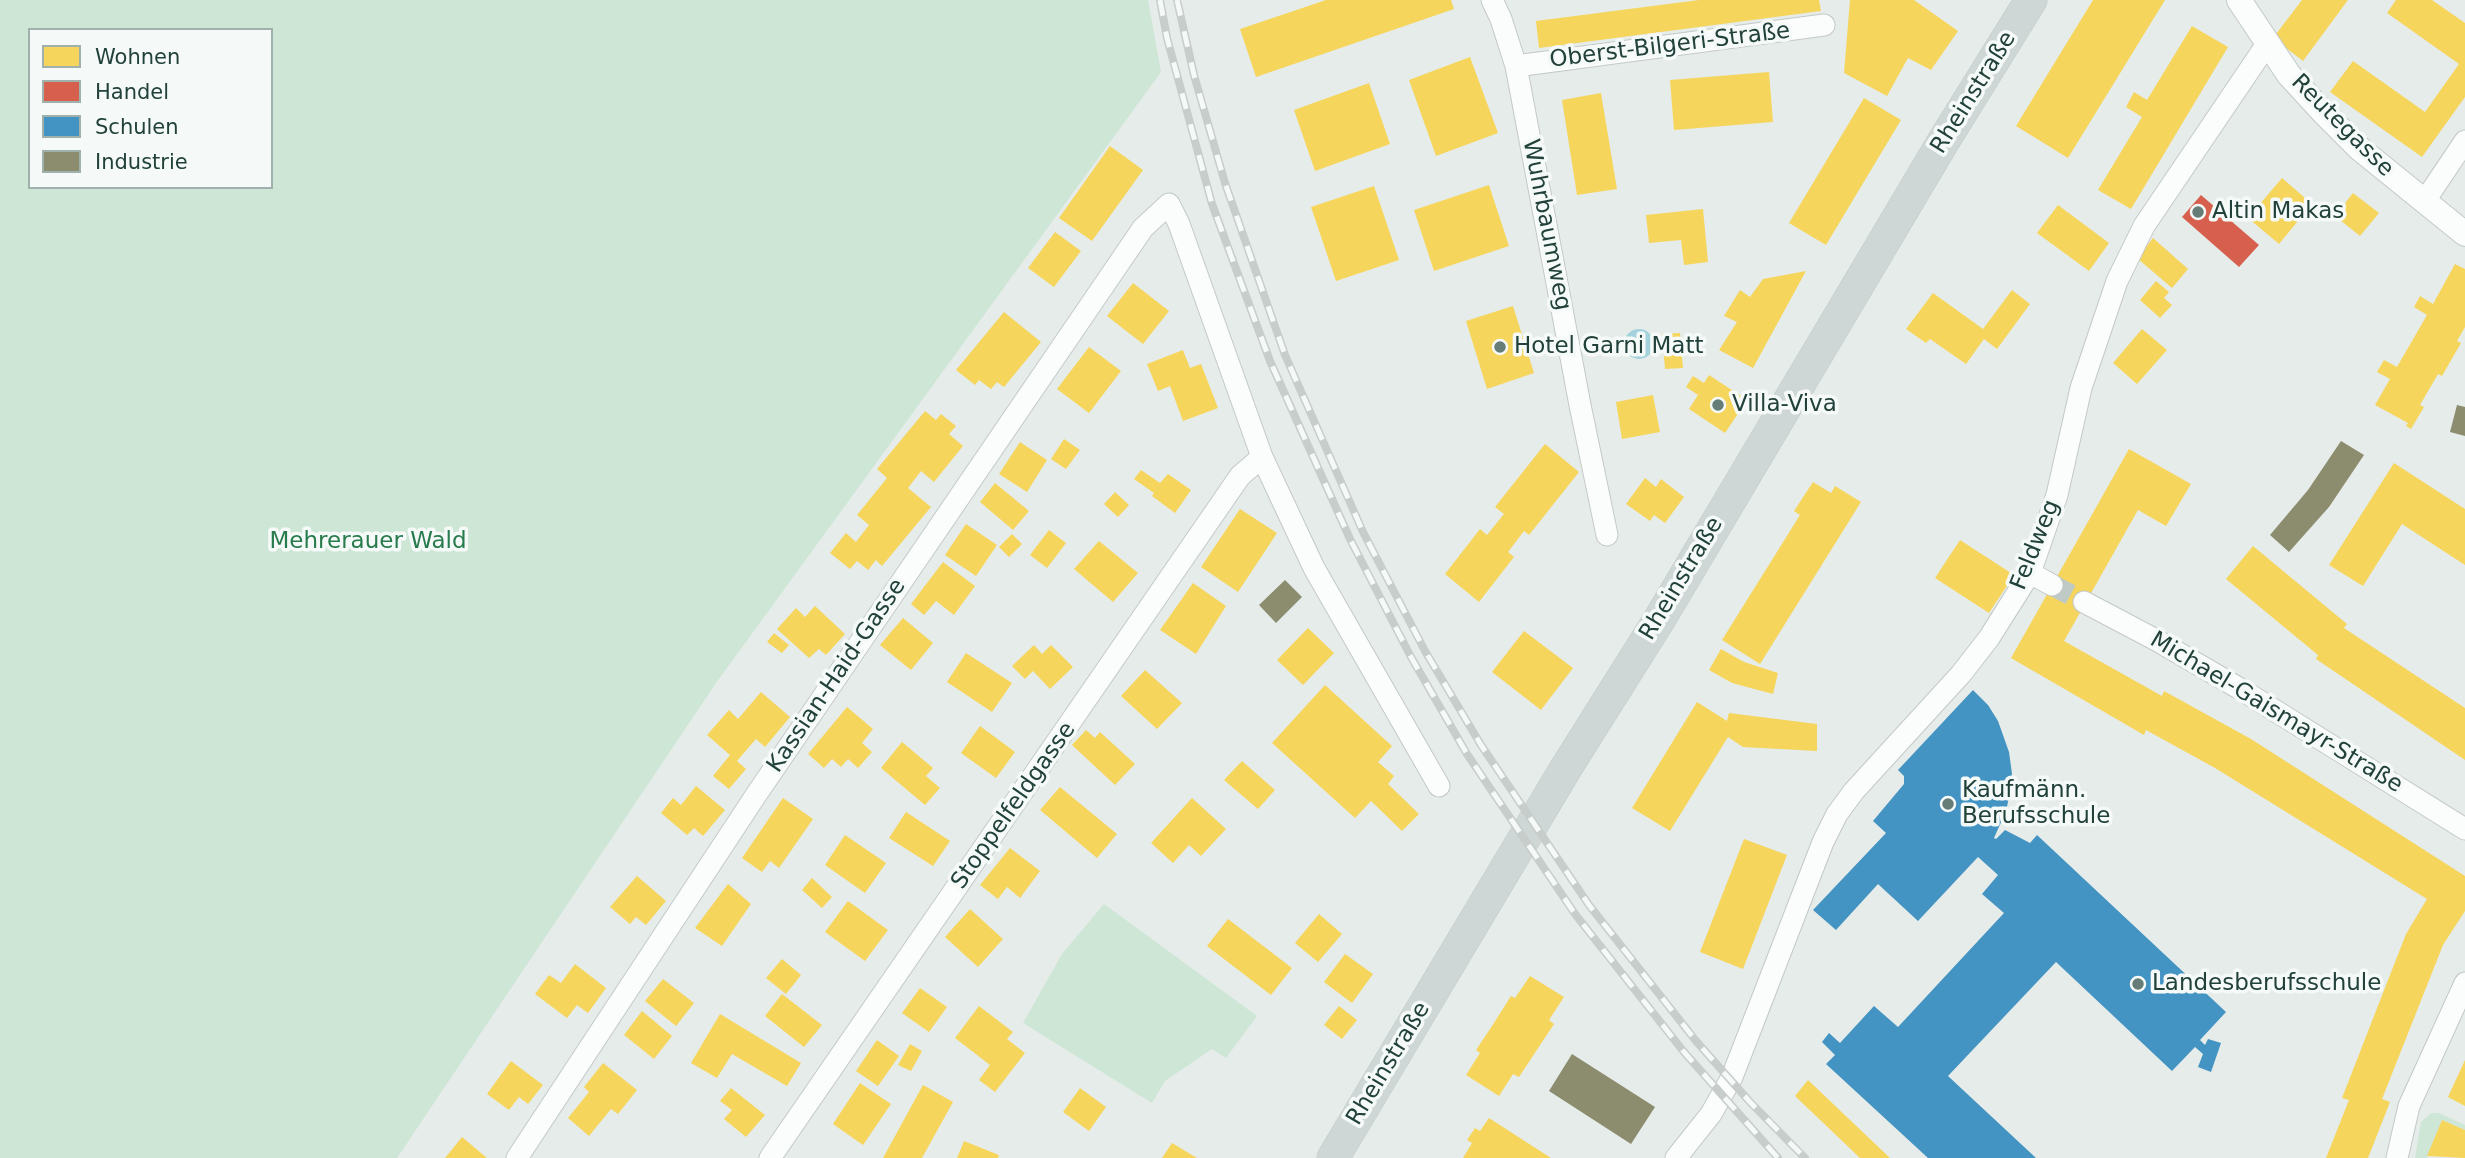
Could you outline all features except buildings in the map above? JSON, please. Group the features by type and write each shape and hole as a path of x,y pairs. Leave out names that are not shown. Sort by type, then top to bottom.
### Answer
{"main road":[{"name":"Rheinstraße","path":"1332,1158 2031,0"}],"street":[{"name":"Wuhrbaumweg","path":"1492,0 1516,66 1607,535"},
{"name":"Reutegasse","path":"2239,0 2289,75 2323,112 2360,149 2465,234"},
{"name":"Oberst-Bilgeri-Straße","path":"1516,66 1824,25"},
{"name":"Feldweg","path":"1676,1158 1719,1101 1741,1056 1823,842 1837,814 1854,791 1961,674 1989,638 2030,573 2057,495 2081,388 2117,281 2144,226 2267,44"},
{"path":"2424,202 2465,141"},
{"name":"Kassian-Haid-Gasse","path":"517,1158 756,795 1135,239 1169,204 1179,224 1262,457"},
{"path":"1262,457 1314,568 1439,786"},
{"name":"Stoppelfeldgasse","path":"770,1158 1240,476 1262,457"},
{"path":"2030,573 2052,585"},
{"name":"Michael-Gaismayr-Straße","path":"2084,602 2263,702 2465,829"},
{"path":"2397,1158 2409,1106 2465,983"}],"green space":[{"name":"Mehrerauer Wald","path":"0,0 1148,0 1161,72 716,683 397,1158 0,1158"},
{"path":"1104,904 1257,1016 1226,1058 1212,1049 1165,1081 1152,1103 1023,1023 1062,954"},
{"path":"2431,1113 2439,1113 2465,1125 2465,1130 2442,1120 2427,1158 2415,1158 2421,1122"}],"water":[{"path":"1639,329 1650,333 1654,344 1650,355 1639,359 1628,355 1624,344 1628,333"}],"tunnel":[{"path":"2052,585 2084,602"}],"railway":[{"path":"1160,0 1167,38 1212,204 1270,361 1350,539 1411,657 1467,754 1575,914 1684,1052 1778,1158"},
{"path":"1177,0 1194,75 1225,183 1285,355 1363,532 1425,651 1481,745 1589,905 1696,1041 1805,1158"}],"place":[{"name":"Altin Makas","path":"2198,212"},
{"name":"Hotel Garni Matt","path":"1500,347"},
{"name":"Villa-Viva","path":"1718,405"},
{"name":"Kaufmänn. Berufsschule","path":"1948,804"},
{"name":"Landesberufsschule","path":"2138,984"}]}
